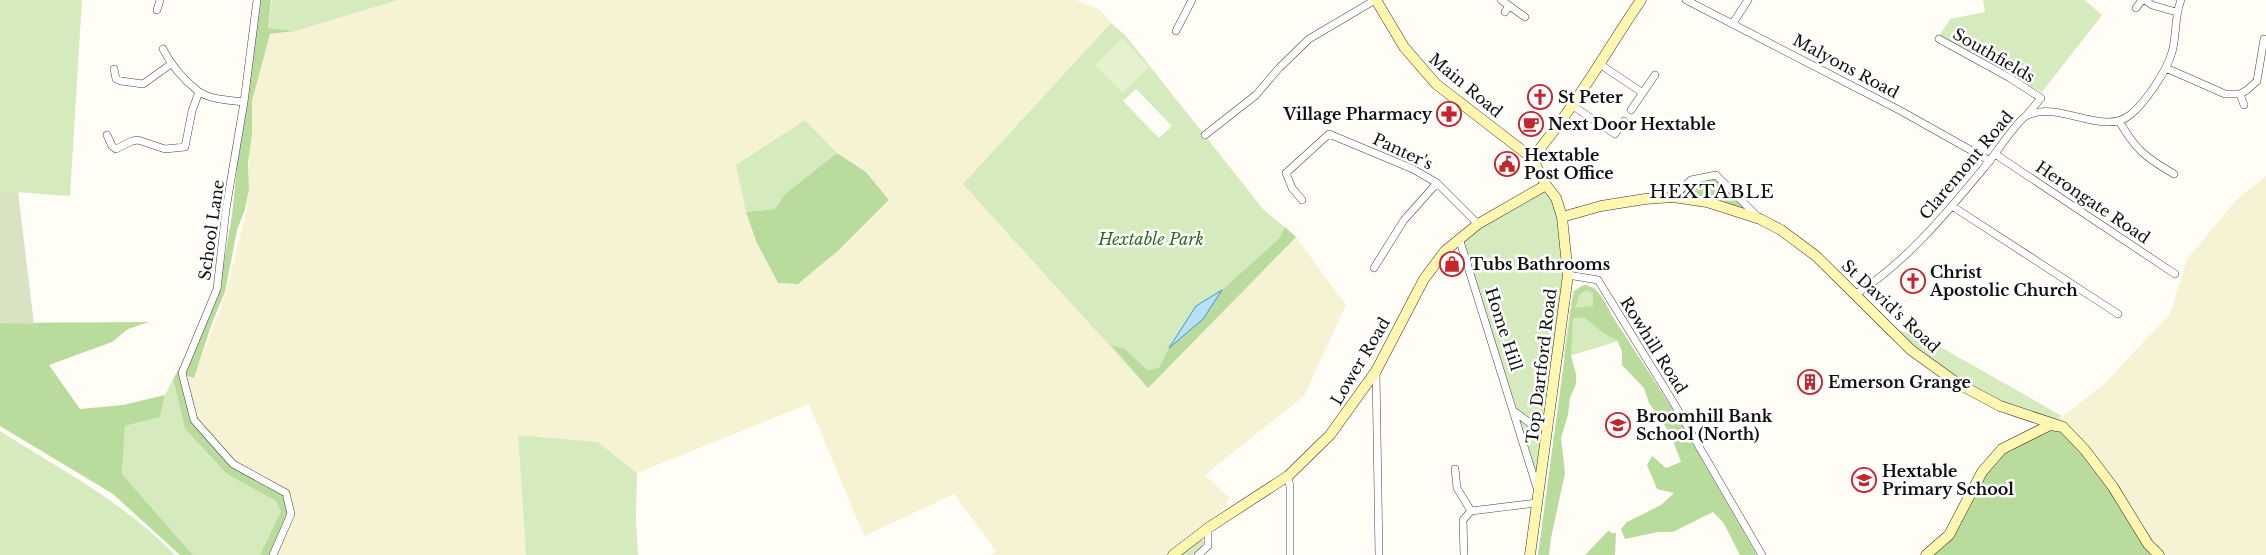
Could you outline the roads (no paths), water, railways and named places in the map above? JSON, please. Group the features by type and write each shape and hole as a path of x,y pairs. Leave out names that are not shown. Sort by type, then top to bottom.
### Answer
{"street":[{"path":"157,10 160,0"},
{"name":"School Lane","path":"257,0 244,102 226,208 217,289 182,373 194,420 233,464 286,493 291,514 273,555"},
{"path":"1176,31 1192,0"},
{"path":"1205,135 1256,95 1279,68 1309,38 1375,0"},
{"name":"Main Road","path":"1375,0 1404,47 1436,84 1532,158 1546,185"},
{"path":"1501,0 1507,9 1525,16"},
{"path":"1532,158 1573,106 1641,0"},
{"name":"Malyons Road","path":"1686,0 1901,110 1990,161"},
{"path":"1734,23 1748,0"},
{"path":"2136,8 2143,0 2176,12"},
{"path":"2174,174 2153,161 2133,145 2119,121 2130,115 2166,68 2172,52 2176,12 2181,0"},
{"name":"Southfields","path":"1938,39 2010,78 2041,98 2026,116"},
{"path":"2166,68 2225,94 2240,94 2257,81 2264,50 2264,39"},
{"path":"163,49 171,64 199,92 219,98 244,102"},
{"path":"114,69 116,79 143,84 171,64"},
{"path":"1601,65 1642,93"},
{"path":"1632,110 1655,75"},
{"path":"107,135 112,146 116,149 138,140 165,149 185,147 192,111 199,92"},
{"path":"2240,94 2244,106"},
{"path":"1573,106 1615,134 1624,120"},
{"name":"Claremont Road","path":"1856,294 1879,280 1952,206 2026,116 2045,111 2100,122 2119,121"},
{"name":"Panter's","path":"1302,200 1292,188 1286,173 1329,134 1413,169 1437,183 1478,224"},
{"name":"Herongate Road","path":"1995,154 2175,274"},
{"name":"St David's Road","path":"1673,197 1691,180 1716,175 1760,220"},
{"name":"Panter's","path":"1374,268 1404,220 1437,183"},
{"path":"1459,238 1478,224 1546,185"},
{"name":"Top Dartford Road","path":"1530,555 1568,275 1562,217 1556,198 1546,185"},
{"name":"St David's Road","path":"1562,217 1602,206 1645,199 1673,197 1707,202 1760,220 1781,230 1811,252 1911,350 1957,383 2000,406 2063,427"},
{"path":"1952,206 2118,314"},
{"name":"Lower Road","path":"1174,555 1208,528 1288,476 1330,436 1376,371 1424,279 1445,251 1459,238"},
{"name":"Home Hill","path":"1459,238 1515,412 1538,498"},
{"name":"Rowhill Road","path":"1568,275 1598,280 1672,400 1762,555"},
{"path":"1376,371 1379,555"},
{"path":"1515,412 1534,426 1548,425"},
{"path":"1926,555 1949,536 1982,472 2002,449 2050,425 2063,427 2085,450 2113,487 2148,544 2159,555"},
{"path":"1455,469 1457,488 1471,511"},
{"path":"1288,476 1290,487 1290,555"},
{"path":"1464,555 1463,520 1471,511 1538,498"},
{"path":"1198,555 1208,546 1208,528"}],"water":[{"path":"1222,290 1203,319 1169,348 1196,306"}],"place":[{"name":"St Peter","path":"1540,97"},
{"name":"Village Pharmacy","path":"1449,114"},
{"name":"Next Door Hextable","path":"1531,124"},
{"name":"Hextable Post Office","path":"1507,164"},
{"name":"Tubs Bathrooms","path":"1452,264"},
{"name":"Christ Apostolic Church","path":"1913,281"},
{"name":"Emerson Grange","path":"1810,382"},
{"name":"Broomhill Bank School (North)","path":"1618,425"},
{"name":"Hextable Primary School","path":"1864,480"}],"district":[{"name":"HEXTABLE","path":"1712,191"}],"park label":[{"name":"Hextable Park","path":"1151,239"}]}
